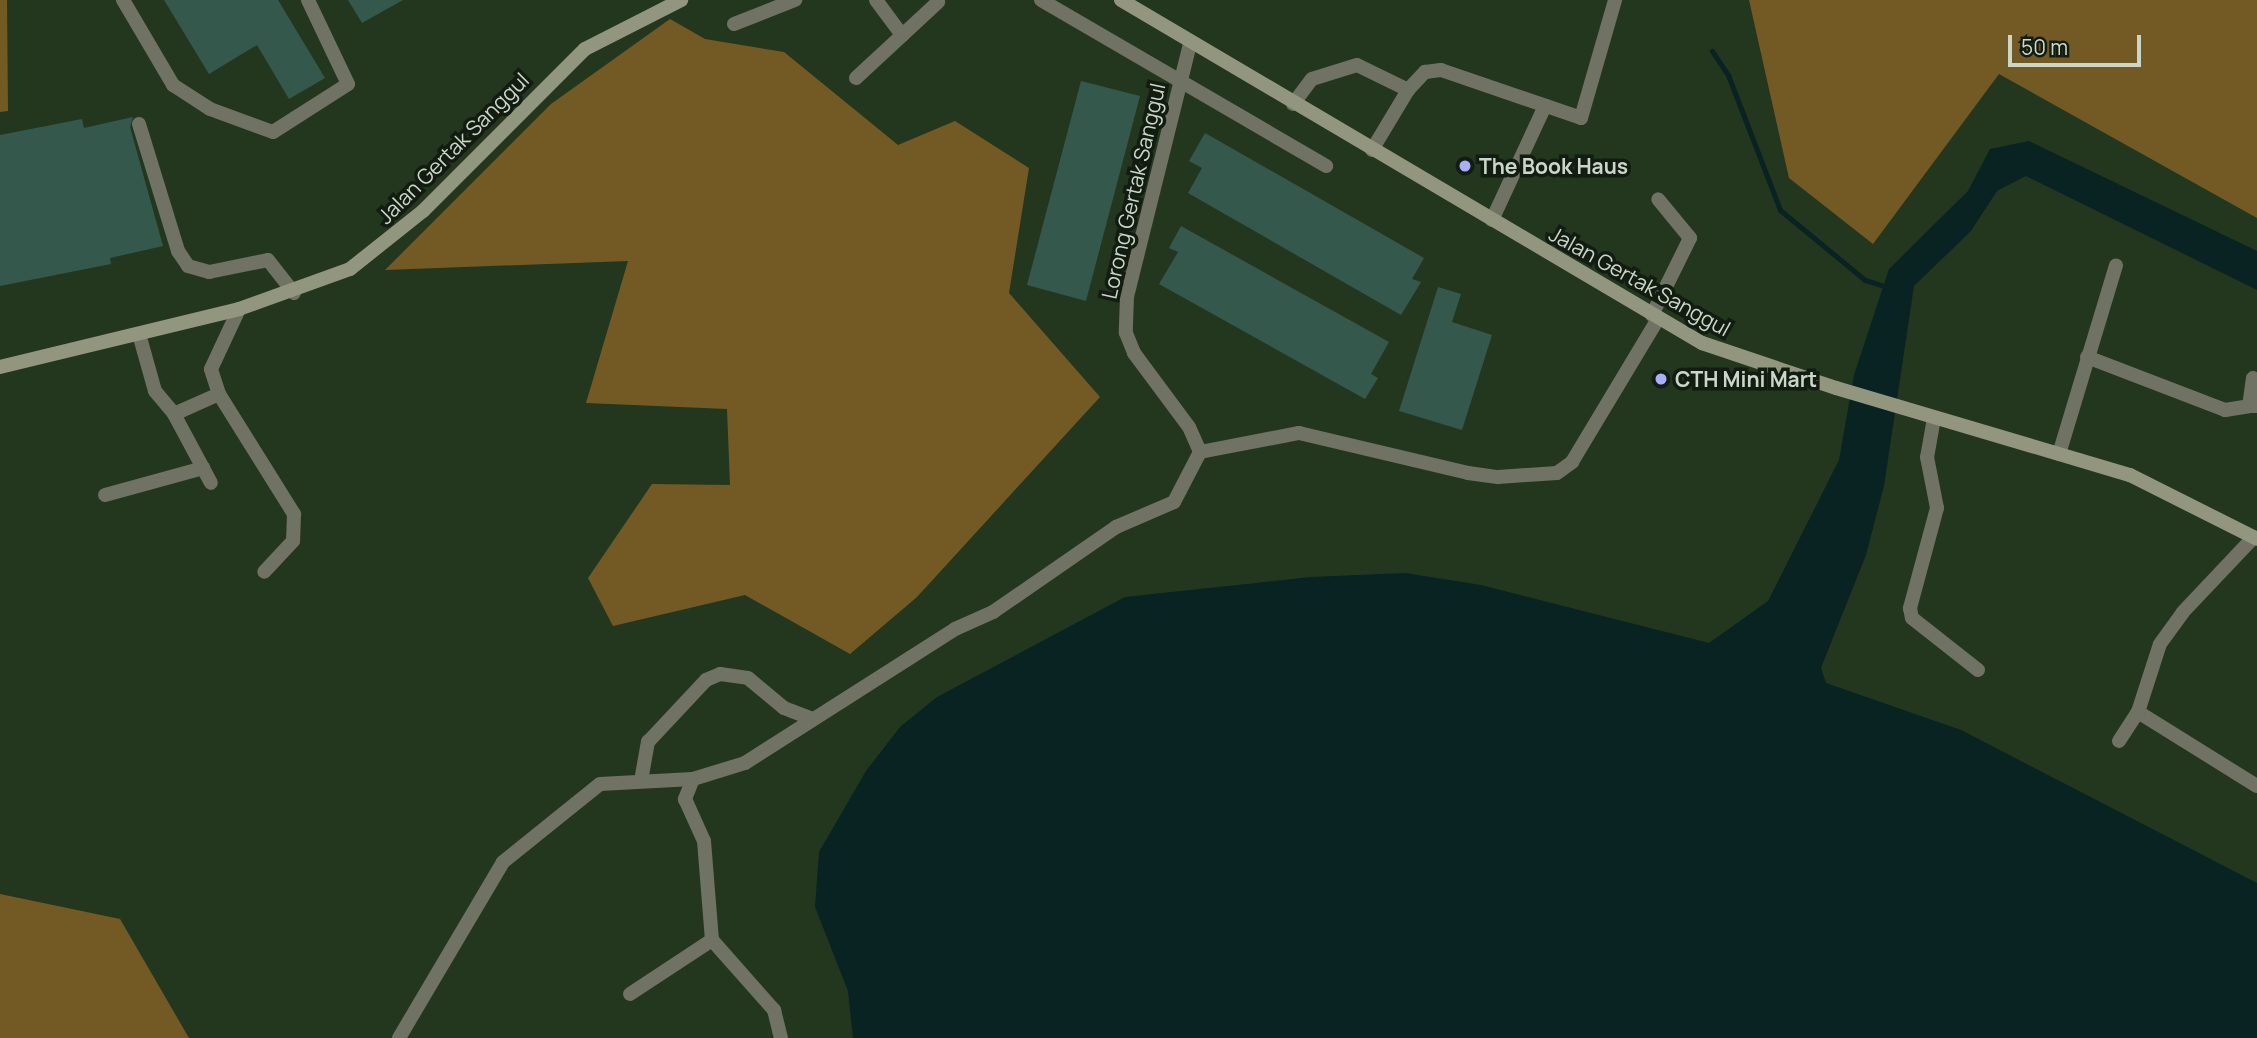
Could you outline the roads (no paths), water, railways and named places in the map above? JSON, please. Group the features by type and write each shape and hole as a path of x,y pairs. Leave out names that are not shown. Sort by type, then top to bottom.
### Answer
{"main road":[{"name":"Jalan Gertak Sanggul","path":"0,367 239,309 294,293 349,270 387,243 555,75 585,49 655,5 681,0"},
{"name":"Jalan Gertak Sanggul","path":"1121,0 1190,44 1655,317 1739,358 2130,474 2256,538"}],"street":[{"path":"123,0 173,85 254,129 273,132 289,126 348,85 308,0"},
{"path":"734,24 795,0"},
{"path":"876,0 902,35"},
{"path":"1041,0 1326,166"},
{"path":"1372,150 1408,90 1425,72 1441,70 1577,118 1586,110 1615,0"},
{"path":"856,78 938,2"},
{"name":"Lorong Gertak Sanggul","path":"1190,44 1179,79 1127,296 1126,332 1133,353 1189,427 1200,452"},
{"path":"1293,104 1312,79 1357,65 1408,90"},
{"path":"1492,220 1545,106"},
{"path":"139,124 178,251 188,266 209,272 268,260 294,293"},
{"path":"399,1038 503,862 600,784 693,779 745,763 955,629 993,612 1116,527 1174,502 1200,452 1299,433 1499,477 1557,473 1572,462 1655,317 1690,238 1658,199"},
{"path":"2059,454 2116,265"},
{"path":"239,309 211,369 219,394 294,514 293,541 264,572"},
{"path":"139,334 155,391 174,414 211,483"},
{"path":"2087,357 2225,411 2253,406 2253,378"},
{"path":"174,414 219,394"},
{"path":"1934,418 1927,457 1937,508 1910,608 1912,618 1978,670"},
{"path":"105,495 203,468"},
{"path":"2119,741 2138,712 2160,644 2183,612 2256,538"},
{"path":"641,781 648,742 706,680 720,674 748,678 784,708 813,719"},
{"path":"2138,712 2257,786"},
{"path":"693,779 685,799 704,841 712,940 774,1010 781,1038"},
{"path":"630,995 712,940"}],"water":[{"path":"2029,141 2257,251 2257,290 2026,176 1997,191 1971,231 1914,286 1884,486 1866,555 1821,668 1826,683 1961,730 2257,883 2257,1038 853,1038 848,991 815,907 819,852 866,771 900,727 937,697 1125,597 1311,577 1405,573 1481,585 1709,643 1768,601 1839,460 1854,375 1889,269 1968,191 1990,149"}],"waterway":[{"path":"1712,51 1728,75 1780,210 1865,280 1888,287"}],"place":[{"name":"The Book Haus","path":"1465,166"},
{"name":"CTH Mini Mart","path":"1661,379"}]}
